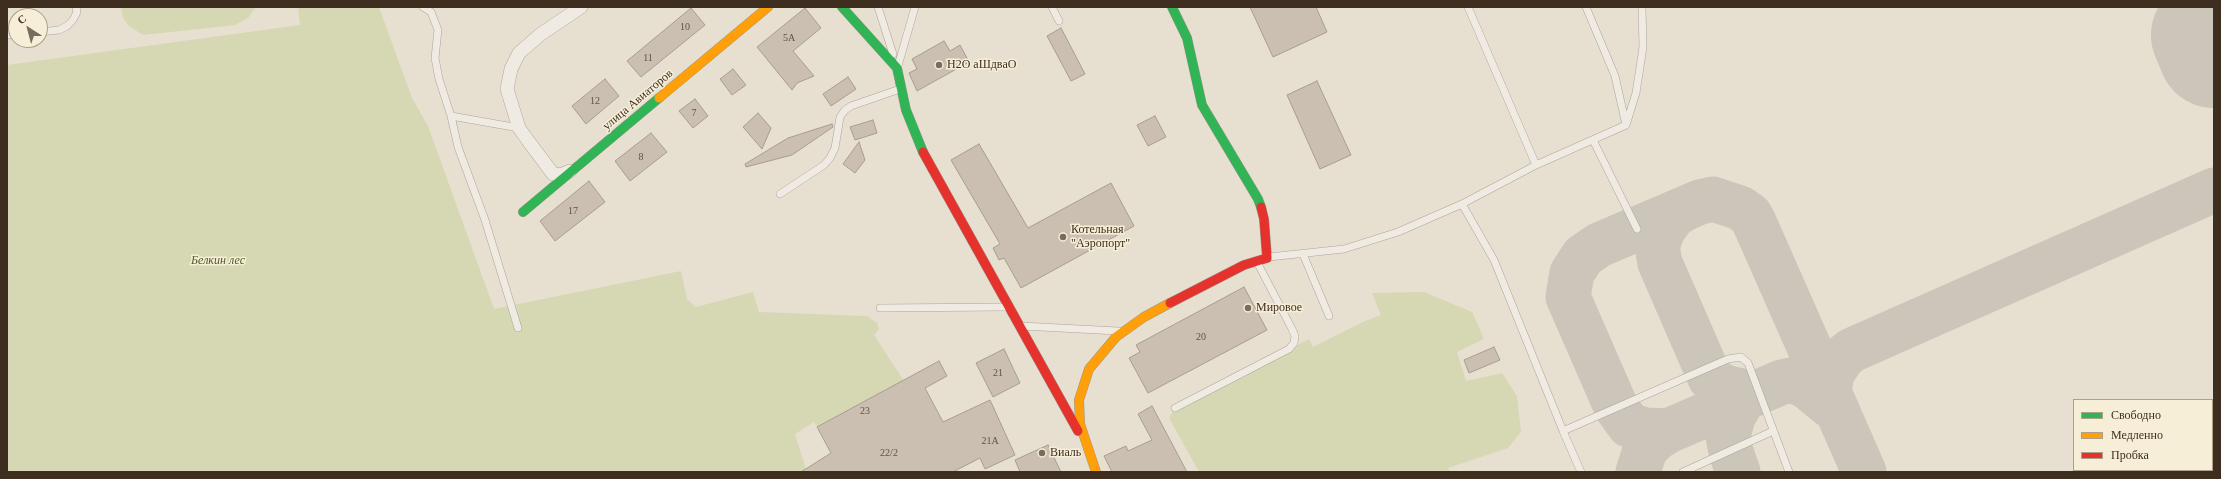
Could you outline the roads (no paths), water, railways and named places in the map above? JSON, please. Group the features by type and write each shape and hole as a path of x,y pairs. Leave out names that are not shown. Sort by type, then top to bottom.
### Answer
{"street":[{"path":"570,172 560,175 553,174 519,128 507,89 511,69 519,53 541,34 581,7"},
{"name":"улица Авиаторов","path":"523,212 768,7"},
{"path":"842,7 897,68 901,89 916,139 927,163 1084,441 1096,472"},
{"path":"1084,441 1078,414 1082,386 1089,369 1103,350 1125,331 1150,314 1244,265 1267,258 1264,219 1258,199 1202,105 1187,38 1172,7"}],"lane":[{"path":"48,31 59,30 67,26 75,16 76,7"},
{"path":"423,7 430,12 438,30 435,58 439,79 451,116 458,146 485,220 518,328"},
{"path":"878,7 897,68"},
{"path":"897,68 915,7"},
{"path":"1052,7 1059,21"},
{"path":"1468,7 1536,166"},
{"path":"1586,7 1615,76 1626,125"},
{"path":"1267,258 1357,246 1398,232 1462,204 1536,166 1626,125 1636,93 1643,47 1642,7"},
{"path":"780,194 824,165 830,158 835,148 840,117 845,110 851,106 901,89"},
{"path":"451,116 519,128"},
{"path":"1593,140 1637,229"},
{"path":"1462,204 1494,260 1562,431 1581,472"},
{"path":"1303,254 1329,316"},
{"path":"1175,408 1289,349 1294,343 1292,329 1257,261"},
{"path":"880,308 1008,307"},
{"path":"1019,325 1125,331"},
{"path":"1562,431 1705,368 1728,359 1741,357 1748,363 1789,472"},
{"path":"1683,472 1773,431"}],"place":[{"name":"H2O аШдваО","path":"939,65"},
{"name":"Котельная \"Аэропорт\"","path":"1063,237"},
{"name":"Мировое","path":"1248,308"},
{"name":"Виаль","path":"1042,453"}],"park label":[{"name":"Белкин лес","path":"218,261"}]}
